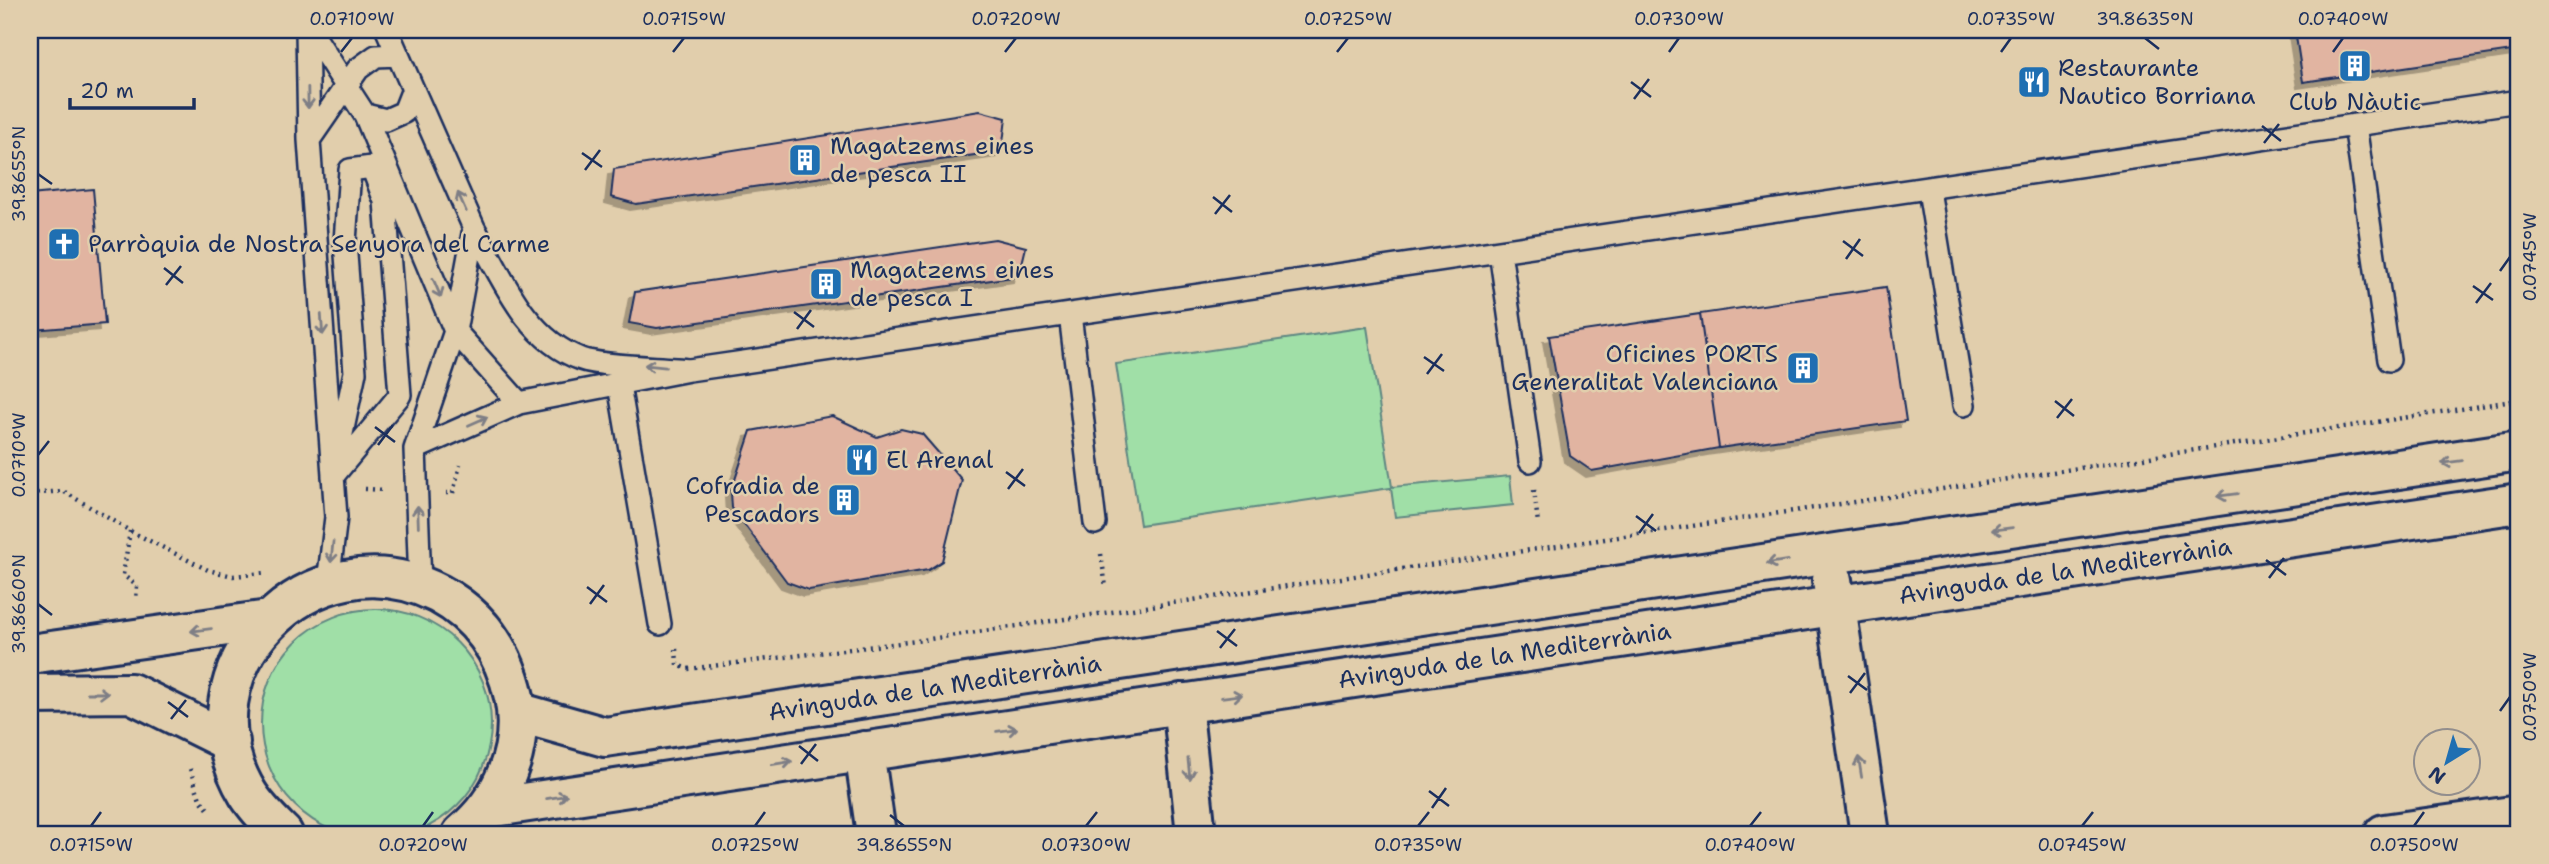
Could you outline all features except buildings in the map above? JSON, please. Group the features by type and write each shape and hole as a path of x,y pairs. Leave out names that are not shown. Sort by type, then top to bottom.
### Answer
{"street":[{"name":"Avinguda de la Mediterrània","path":"517,712 605,737 2519,452"},
{"name":"Avinguda de la Mediterrània","path":"479,824 864,751 2519,503"},
{"path":"1828,555 1870,834"},
{"path":"283,834 248,794 236,769 230,742 229,710 235,676 248,647 269,620 306,592 328,583 359,577 390,578 421,584 458,604 488,634 508,670 517,712 512,762 479,824"},
{"path":"30,654 269,620"},
{"path":"30,694 131,693 230,742"},
{"path":"1182,703 1196,834"},
{"path":"864,751 876,834"},
{"path":"2384,834 2519,815"}],"lane":[{"path":"308,30 365,115 455,331 519,403"},
{"path":"308,30 309,140 336,517 328,583"},
{"path":"387,30 474,228 526,317 551,343 582,359 689,370"},
{"path":"309,140 358,69 376,56 398,55"},
{"path":"365,115 386,120 404,112 413,89"},
{"path":"415,449 519,403 689,370 1929,190 2519,101"},
{"path":"2355,125 2389,360"},
{"path":"372,167 385,201 400,395 333,482 355,372 345,242 350,170 372,167"},
{"path":"1929,190 1964,405"},
{"path":"421,584 415,449 455,331 474,228"},
{"path":"1500,251 1530,461"},
{"path":"1070,314 1095,523"},
{"path":"619,385 660,624"}],"path":[{"path":"675,642 677,665 688,669 916,641 1969,485 2519,400"},
{"path":"333,482 453,493 464,456"},
{"path":"30,494 63,491 130,531 208,570 233,576 268,572"}],"green space":[{"path":"1367,327 1392,487 1510,476 1513,505 1395,517 1391,488 1140,525 1116,364"},
{"path":"376,609 420,618 449,635 465,651 486,691 491,724 482,768 465,797 449,813 409,834 376,839 332,830 303,813 287,797 266,757 261,724 270,680 287,651 303,635 343,614"}],"place":[{"name":"Club Nàutic","path":"2355,66"},
{"name":"Restaurante Nautico Borriana","path":"2034,82"},
{"name":"Magatzems eines de pesca II","path":"805,160"},
{"name":"Parròquia de Nostra Senyora del Carme","path":"64,244"},
{"name":"Magatzems eines de pesca I","path":"826,284"},
{"name":"Oficines PORTS Generalitat Valenciana","path":"1803,368"},
{"name":"El Arenal","path":"862,460"},
{"name":"Cofradia de Pescadors","path":"844,500"}]}
